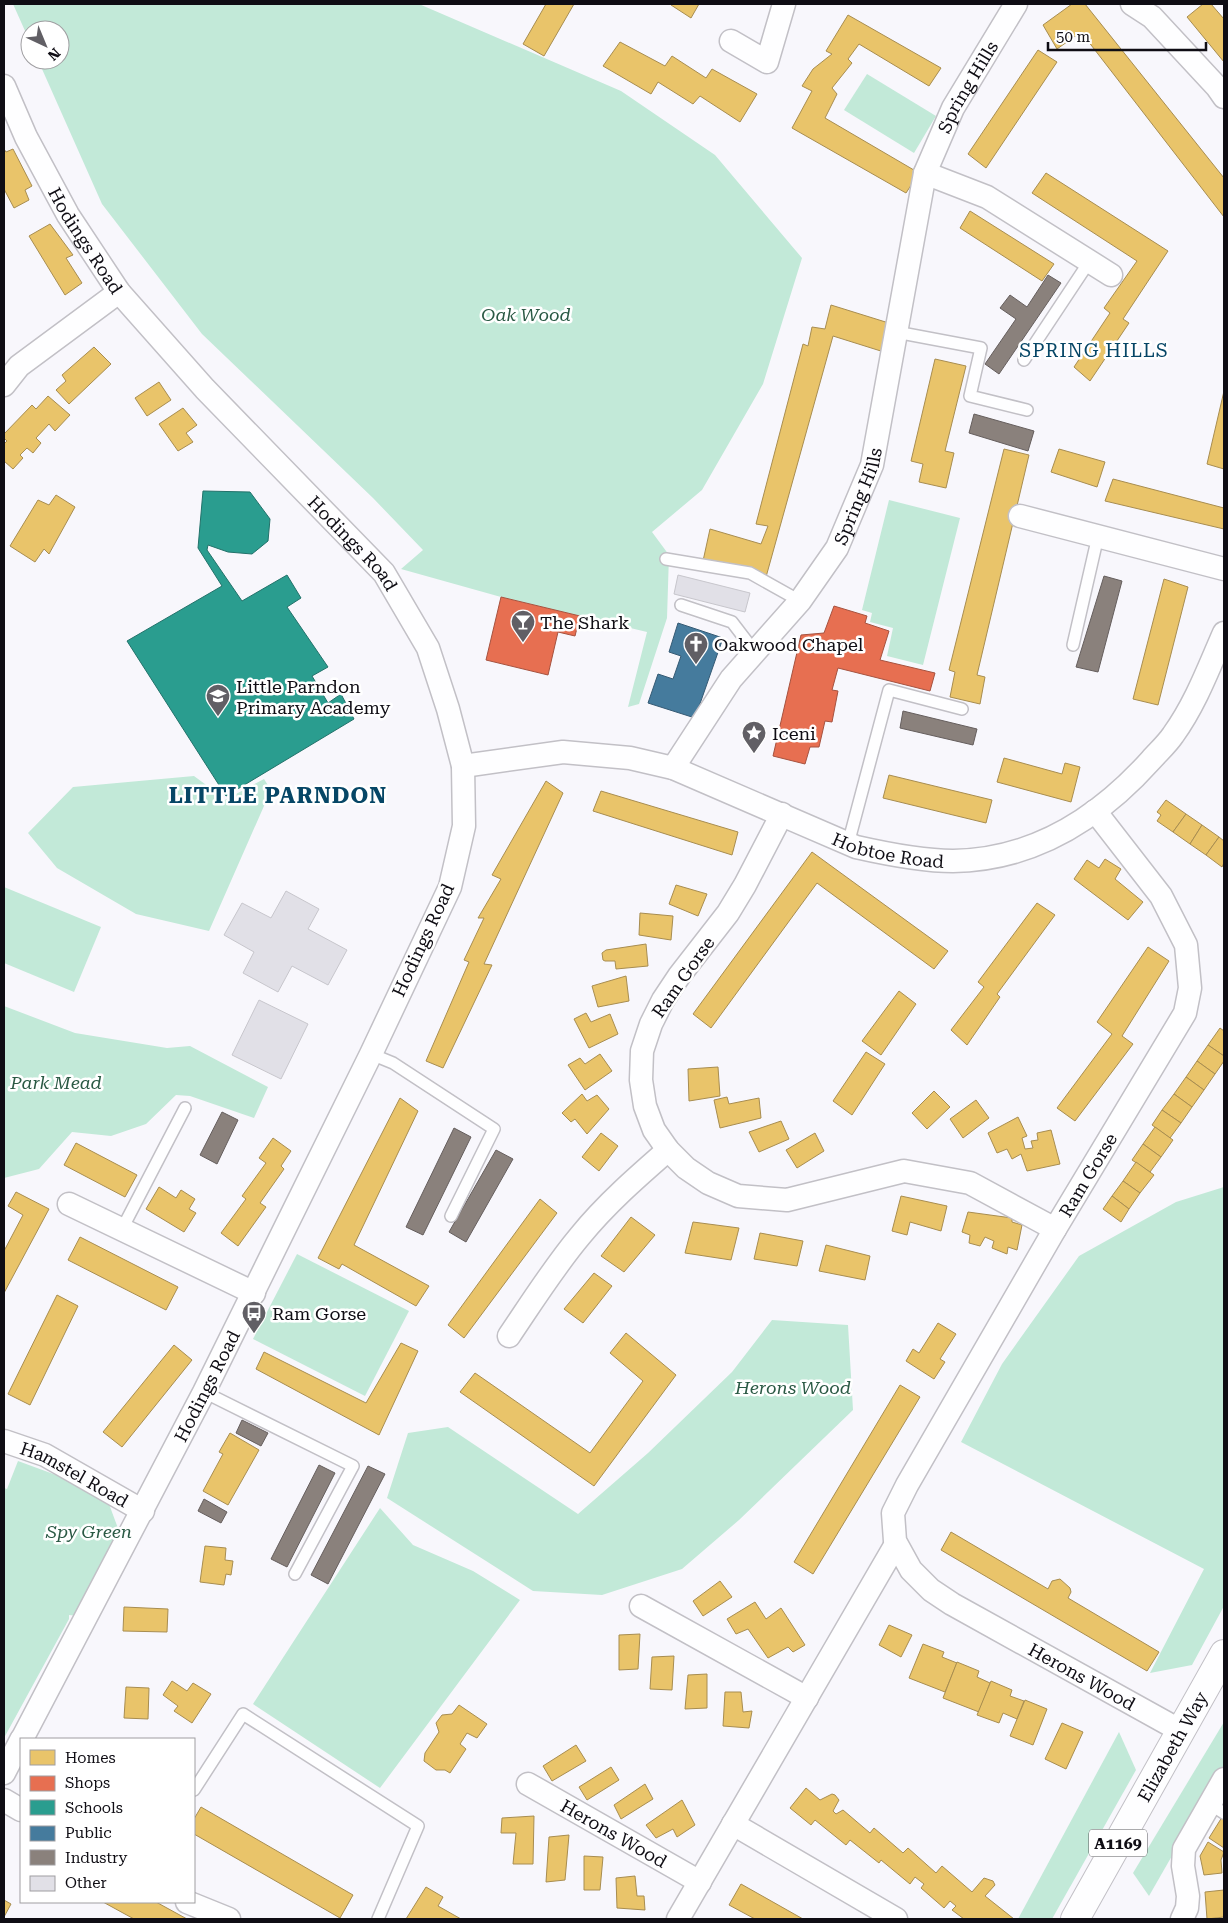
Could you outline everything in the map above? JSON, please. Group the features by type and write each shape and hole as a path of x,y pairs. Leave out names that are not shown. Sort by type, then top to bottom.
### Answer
{"main road":[{"name":"Elizabeth Way","path":"1075,1919 1224,1654"}],"street":[{"path":"731,41 768,62 784,4"},
{"name":"Spring Hills","path":"673,768 731,679 800,601 837,548 872,465 925,173 954,108 1016,4"},
{"path":"1132,4 1159,10 1224,97"},
{"name":"Hodings Road","path":"4,86 26,137 68,215 119,292 205,389 384,573 428,648 448,709 463,766 464,826 450,887 371,1054 204,1392 22,1738"},
{"path":"925,173 987,196 1111,275"},
{"path":"4,386 19,366 119,292"},
{"path":"1020,516 1224,569"},
{"name":"Hobtoe Road","path":"463,766 563,752 630,758 673,768 848,844 884,853 923,858 952,861 981,859 1013,853 1052,838 1118,794 1173,736 1220,655 1224,633"},
{"name":"Ram Gorse","path":"782,814 745,885 728,913 679,976 663,1000 651,1024 642,1051 641,1080 645,1106 654,1130 668,1150 686,1168 708,1183 738,1196 786,1200 904,1171 970,1183 1055,1229 1185,1013 1190,988 1186,946 1161,896 1095,811"},
{"path":"508,1336 557,1265 581,1235 638,1176 668,1150"},
{"path":"69,1204 254,1293"},
{"name":"Herons Wood","path":"1055,1229 907,1484 894,1513 896,1544 911,1570 931,1590 952,1604 1180,1731"},
{"name":"Hamstel Road","path":"4,1440 45,1455 143,1511"},
{"path":"678,1919 896,1544"},
{"path":"641,1606 807,1698"},
{"name":"Hodings Road","path":"4,1773 20,1742"},
{"path":"1182,1919 1187,1908 1188,1896 1182,1866 1184,1849 1217,1809 1224,1779"},
{"name":"Herons Wood","path":"528,1784 700,1882"},
{"path":"4,1800 20,1809"},
{"path":"733,1824 896,1919"},
{"path":"189,1903 229,1919"}],"lane":[{"path":"1024,360 1089,262"},
{"path":"896,332 980,348 970,396 1027,410"},
{"path":"1073,645 1098,536"},
{"path":"666,559 750,574 800,601"},
{"path":"682,605 732,622 755,652"},
{"path":"848,844 889,690 962,709"},
{"path":"371,1054 393,1063 494,1129 451,1216"},
{"path":"122,1229 185,1108"},
{"path":"204,1392 352,1466 295,1574"},
{"path":"195,1788 242,1714 418,1826 378,1919"}],"green space":[{"name":"Oak Wood","path":"13,4 419,4 621,91 715,155 802,258 763,384 702,490 652,532 669,555 667,618 639,704 628,707 647,632 501,597 401,569 423,550 373,498 202,334 102,204 42,70 70,70 70,20 20,20"},
{"path":"867,74 936,116 914,153 844,110"},
{"path":"889,500 960,518 923,665 887,656 893,628 870,622 872,613 862,610"},
{"path":"194,776 213,790 223,801 264,779 271,790 209,931 136,914 57,868 28,833 73,787"},
{"path":"4,887 101,927 74,992 4,963"},
{"name":"Park Mead","path":"4,1006 75,1033 167,1048 190,1046 268,1087 254,1118 190,1096 176,1095 146,1124 111,1136 72,1132 39,1169 4,1178"},
{"path":"1224,1187 1224,1606 1192,1665 1150,1673 1204,1569 961,1442 1002,1364 1079,1256 1176,1202"},
{"path":"297,1254 409,1311 365,1396 253,1339"},
{"name":"Herons Wood","path":"772,1320 848,1325 853,1410 739,1520 682,1569 602,1595 533,1591 387,1498 408,1433 448,1427 578,1514 648,1453 732,1372"},
{"name":"Spy Green","path":"18,1461 67,1479 109,1504 119,1531 79,1616 69,1615 69,1619 4,1738 4,1488 7,1489"},
{"path":"380,1508 413,1545 473,1571 520,1600 380,1788 253,1704"},
{"path":"1224,1722 1224,1765 1149,1896 1133,1873"},
{"path":"1119,1732 1136,1770 1052,1919 1018,1919"}],"building: Homes":[{"path":"546,4 574,4 544,56 523,44"},
{"path":"672,4 699,4 691,18"},
{"path":"1072,4 1085,4 1224,178 1224,217 1081,32 1057,49 1043,25"},
{"path":"1203,4 1211,4 1224,19 1224,62 1187,17"},
{"path":"848,15 941,68 929,86 859,44 848,59 852,63 832,88 837,94 825,118 919,173 906,193 792,128 812,91 802,86 813,69 832,54 826,51"},
{"path":"620,42 665,66 672,56 706,78 712,69 757,94 740,122 700,96 693,104 658,82 651,94 603,66"},
{"path":"1038,50 1057,62 986,168 968,154"},
{"path":"4,149 6,152 13,149 32,186 25,190 29,200 14,208 4,189"},
{"path":"1046,173 1168,251 1123,319 1129,323 1090,381 1074,367 1110,313 1104,308 1137,261 1032,193"},
{"path":"970,211 1054,264 1042,281 960,228"},
{"path":"50,224 73,255 66,258 82,283 65,295 29,236"},
{"path":"831,305 892,324 884,352 833,336 766,577 703,561 710,529 761,544 768,526 756,524 803,344 808,346 812,327 825,329"},
{"path":"94,347 111,364 69,404 56,390 66,381 62,375"},
{"path":"935,359 966,366 945,451 954,453 946,488 919,482 923,464 911,461"},
{"path":"159,382 171,400 147,416 135,398"},
{"path":"1224,391 1224,469 1207,464"},
{"path":"48,396 70,415 55,431 49,424 36,438 41,443 33,453 27,448 20,455 23,458 13,469 4,461 4,444 7,441 4,438 4,434 32,405 36,409"},
{"path":"183,408 197,425 186,433 193,442 178,451 159,424"},
{"path":"1004,449 1029,455 977,675 985,677 980,704 950,697 955,672 949,670"},
{"path":"1059,449 1105,462 1097,487 1051,472"},
{"path":"1113,479 1224,508 1224,529 1105,501"},
{"path":"56,495 75,507 49,554 44,549 35,562 10,546 38,500 49,505"},
{"path":"1164,579 1188,587 1158,705 1133,699"},
{"path":"1004,758 1062,774 1065,763 1080,767 1071,802 997,782"},
{"path":"889,775 992,800 986,823 883,798"},
{"path":"546,781 563,793 484,964 492,965 443,1068 426,1061 469,962 464,960 484,918 478,918 501,879 492,875"},
{"path":"601,791 738,832 732,855 593,811"},
{"path":"1166,800 1186,814 1173,832 1157,821 1161,815 1157,812"},
{"path":"1186,814 1202,825 1190,844 1173,832"},
{"path":"1202,825 1219,837 1206,855 1190,844"},
{"path":"1219,837 1224,841 1224,863 1222,867 1206,855"},
{"path":"812,852 948,951 934,969 817,883 711,1028 693,1014"},
{"path":"1105,859 1121,869 1115,879 1143,902 1128,920 1074,879 1087,860 1099,868"},
{"path":"676,885 707,894 698,916 669,904"},
{"path":"1037,903 1055,915 997,994 1000,997 967,1045 951,1030 984,987 978,982"},
{"path":"640,913 673,916 671,940 639,935"},
{"path":"646,944 648,966 616,969 615,961 603,960 602,953 606,950"},
{"path":"1148,947 1169,961 1122,1036 1133,1044 1075,1121 1057,1108 1112,1034 1097,1022"},
{"path":"626,976 629,1001 598,1007 592,986"},
{"path":"899,991 916,1004 881,1055 862,1041"},
{"path":"586,1013 591,1022 610,1014 618,1034 589,1048 574,1019"},
{"path":"1220,1028 1224,1031 1224,1056 1208,1045"},
{"path":"1208,1045 1224,1056 1224,1061 1215,1074 1197,1061"},
{"path":"866,1052 885,1064 852,1115 833,1101"},
{"path":"600,1054 612,1071 585,1090 568,1065 580,1058 585,1064"},
{"path":"1197,1061 1215,1074 1204,1090 1186,1077"},
{"path":"718,1067 720,1096 689,1101 688,1069"},
{"path":"1186,1077 1204,1090 1192,1107 1174,1094"},
{"path":"934,1091 950,1107 927,1129 912,1113"},
{"path":"582,1094 587,1101 597,1095 609,1109 587,1134 575,1119 571,1122 562,1113"},
{"path":"1174,1094 1192,1107 1181,1123 1162,1110"},
{"path":"727,1097 729,1104 759,1098 761,1118 720,1128 714,1100"},
{"path":"400,1098 418,1111 354,1245 429,1286 416,1306 342,1264 339,1269 318,1258"},
{"path":"976,1100 989,1118 963,1138 950,1119"},
{"path":"1162,1110 1181,1123 1170,1138 1152,1125"},
{"path":"1018,1117 1027,1136 1022,1138 1025,1149 1033,1148 1031,1141 1038,1140 1037,1133 1051,1130 1060,1164 1027,1171 1021,1154 1012,1159 1007,1149 997,1153 988,1133"},
{"path":"781,1121 789,1139 759,1152 749,1132"},
{"path":"1155,1127 1173,1140 1161,1157 1143,1144"},
{"path":"601,1133 618,1146 599,1171 582,1157"},
{"path":"815,1133 824,1151 797,1168 786,1150"},
{"path":"273,1138 291,1151 281,1166 284,1169 260,1203 266,1207 238,1246 221,1233 246,1199 242,1196 266,1163 259,1158"},
{"path":"76,1143 137,1175 125,1197 64,1165"},
{"path":"1143,1144 1161,1157 1150,1172 1132,1160"},
{"path":"1136,1162 1154,1175 1140,1193 1123,1181"},
{"path":"1123,1181 1140,1193 1129,1209 1112,1196"},
{"path":"159,1187 176,1198 181,1190 195,1199 189,1209 196,1213 184,1232 146,1209"},
{"path":"16,1192 49,1209 4,1293 4,1251 23,1215 8,1206"},
{"path":"901,1196 947,1206 941,1231 910,1222 907,1235 892,1231"},
{"path":"1112,1196 1129,1209 1121,1222 1103,1209"},
{"path":"540,1199 557,1213 464,1338 448,1325"},
{"path":"968,1212 1012,1218 1012,1222 1022,1225 1017,1250 1008,1247 1007,1254 992,1248 994,1241 985,1237 980,1246 969,1243 970,1235 962,1232"},
{"path":"631,1217 655,1235 624,1272 601,1256"},
{"path":"693,1222 739,1228 731,1260 685,1253"},
{"path":"760,1233 803,1241 797,1266 754,1259"},
{"path":"80,1237 178,1287 166,1310 68,1260"},
{"path":"826,1245 870,1256 865,1280 819,1271"},
{"path":"594,1273 612,1286 583,1323 564,1309"},
{"path":"57,1295 78,1306 30,1405 8,1394"},
{"path":"938,1323 956,1334 940,1359 945,1362 934,1379 906,1361 913,1349 919,1353"},
{"path":"626,1333 676,1375 594,1486 460,1392 475,1373 590,1453 643,1381 610,1353"},
{"path":"401,1343 418,1351 379,1435 256,1369 264,1352 366,1403"},
{"path":"174,1345 192,1360 122,1447 103,1432"},
{"path":"900,1385 920,1397 813,1574 794,1562"},
{"path":"230,1433 259,1450 228,1505 203,1491 223,1454 219,1452"},
{"path":"951,1532 1048,1589 1052,1581 1060,1579 1070,1588 1071,1592 1068,1598 1159,1652 1147,1671 941,1550"},
{"path":"205,1546 226,1548 225,1560 233,1561 231,1575 226,1574 224,1585 200,1582"},
{"path":"720,1581 732,1597 703,1616 693,1601"},
{"path":"755,1602 766,1619 781,1608 805,1645 793,1652 788,1647 768,1658 748,1629 736,1634 727,1619"},
{"path":"124,1607 168,1609 167,1632 123,1631"},
{"path":"889,1625 912,1635 901,1657 879,1645"},
{"path":"640,1634 638,1669 619,1670 619,1635"},
{"path":"923,1644 944,1652 942,1657 957,1663 945,1692 909,1678"},
{"path":"674,1656 672,1690 650,1689 652,1657"},
{"path":"957,1662 979,1671 977,1677 990,1683 979,1712 943,1698"},
{"path":"707,1674 707,1708 685,1709 688,1675"},
{"path":"172,1681 187,1691 193,1683 211,1694 192,1723 174,1711 178,1706 163,1695"},
{"path":"991,1681 1012,1690 1010,1696 1024,1701 1017,1719 1003,1713 999,1723 977,1715"},
{"path":"126,1687 149,1688 148,1719 124,1718"},
{"path":"725,1692 741,1692 743,1712 752,1711 749,1728 723,1726"},
{"path":"1025,1700 1047,1709 1033,1745 1010,1736"},
{"path":"459,1705 487,1724 477,1738 467,1733 460,1744 466,1749 450,1773 445,1770 436,1770 424,1761 425,1753 439,1732 436,1723 442,1715 452,1714"},
{"path":"1062,1723 1083,1732 1066,1769 1045,1759"},
{"path":"576,1745 586,1761 552,1781 543,1766"},
{"path":"611,1767 619,1780 587,1800 579,1787"},
{"path":"645,1784 653,1799 621,1819 614,1805"},
{"path":"806,1788 820,1800 832,1794 835,1795 839,1800 833,1811 836,1814 843,1810 870,1833 874,1828 903,1853 908,1848 936,1873 942,1866 972,1892 984,1878 993,1881 995,1885 985,1896 1014,1919 964,1919 952,1910 956,1906 950,1901 944,1908 921,1888 924,1884 915,1877 910,1884 881,1860 879,1863 850,1840 846,1845 815,1820 811,1825 790,1808"},
{"path":"682,1800 695,1825 677,1837 673,1829 656,1838 646,1825"},
{"path":"201,1807 353,1895 340,1918 195,1835 195,1817"},
{"path":"1224,1814 1224,1848 1209,1838"},
{"path":"534,1816 533,1864 513,1864 516,1833 501,1833 502,1818"},
{"path":"569,1835 565,1880 546,1882 549,1837"},
{"path":"1208,1842 1224,1852 1221,1860 1222,1873 1204,1875 1200,1856"},
{"path":"584,1856 603,1857 600,1890 584,1890"},
{"path":"635,1876 637,1896 644,1896 645,1910 617,1908 616,1878"},
{"path":"741,1884 803,1919 755,1919 729,1905"},
{"path":"426,1887 443,1897 438,1906 461,1919 406,1919"},
{"path":"1224,1890 1224,1917 1207,1919 1205,1892"},
{"path":"4,1900 11,1904 4,1917"},
{"path":"105,1903 158,1903 187,1919 134,1919"}],"building: Shops":[{"name":"The Shark","path":"501,597 580,616 575,636 558,632 548,675 486,660"},
{"path":"834,606 867,616 865,623 889,631 880,660 935,673 930,691 838,668 832,690 838,691 832,722 825,721 819,747 810,747 805,764 773,756 801,635 824,633"}],"building: Schools":[{"path":"203,491 250,492 270,519 268,541 252,554 228,552 208,545 207,550 242,601 287,575 301,598 287,607 328,667 312,676 328,703 341,694 354,719 226,796 127,641 222,586 198,548"}],"building: Public":[{"name":"Oakwood Chapel","path":"678,623 723,638 695,718 648,703 658,674 673,679 681,656 669,652"}],"building: Industry":[{"path":"1048,275 1061,283 999,374 985,364 1016,319 1000,308 1010,295 1027,307"},
{"path":"974,414 1034,431 1028,451 969,433"},
{"path":"1104,576 1122,581 1098,672 1076,667"},
{"path":"903,711 977,729 973,745 900,728"},
{"path":"222,1112 238,1120 217,1164 200,1155"},
{"path":"454,1128 471,1137 423,1235 406,1227"},
{"path":"496,1150 513,1159 466,1242 449,1232"},
{"path":"242,1420 268,1433 261,1446 236,1433"},
{"path":"319,1465 335,1473 287,1567 271,1559"},
{"path":"368,1466 385,1474 328,1584 311,1575"},
{"path":"204,1499 227,1512 221,1523 198,1511"}],"building: Other":[{"path":"678,575 750,593 745,612 674,594"},
{"path":"286,891 319,909 308,929 347,950 328,985 292,966 278,992 243,973 254,952 224,935 242,903 271,918"},
{"path":"259,1000 308,1024 281,1079 232,1055"}],"place":[{"name":"The Shark","path":"523,643"},
{"name":"Oakwood Chapel","path":"696,665"},
{"name":"Little Parndon Primary Academy","path":"218,717"},
{"name":"Iceni","path":"754,754"},
{"name":"Ram Gorse","path":"254,1334"}],"district":[{"name":"SPRING HILLS","path":"1094,350"},
{"name":"LITTLE PARNDON","path":"278,795"}]}
